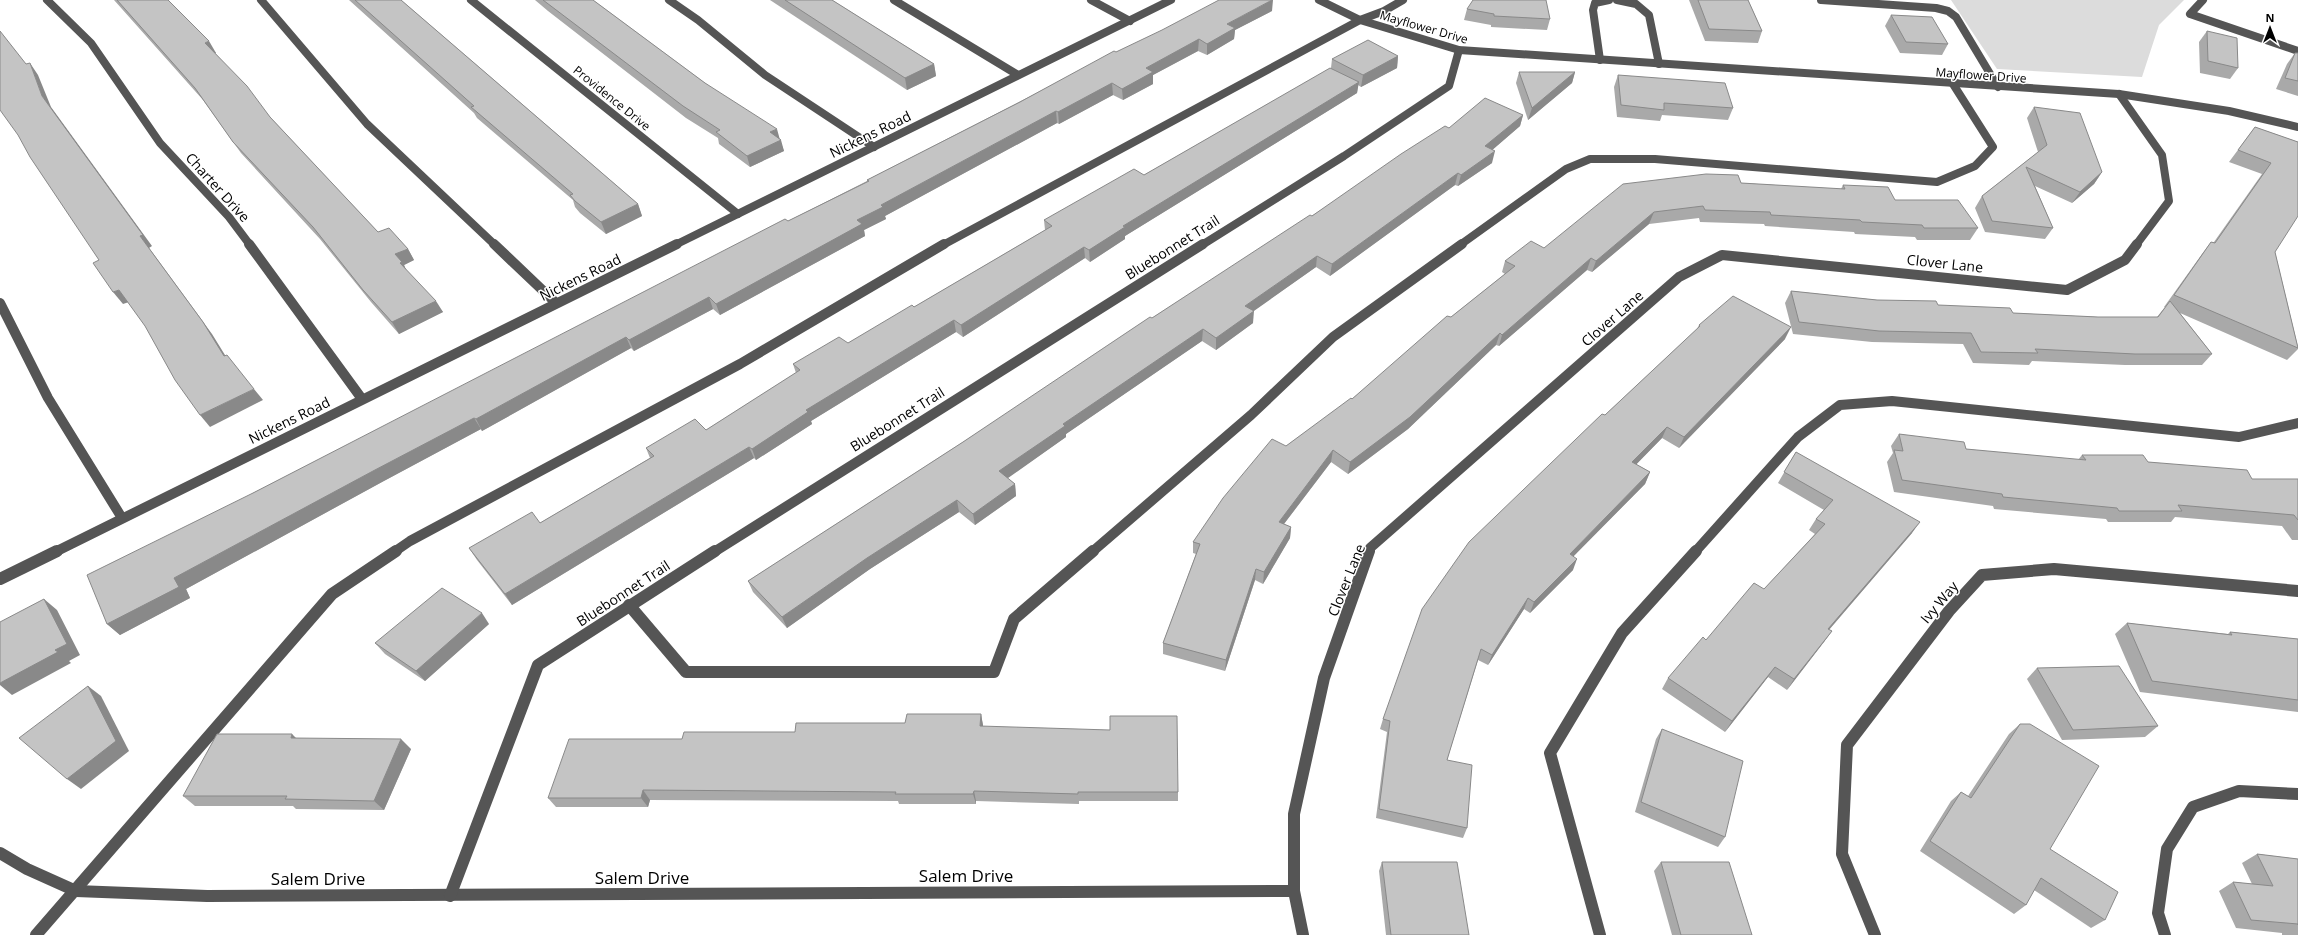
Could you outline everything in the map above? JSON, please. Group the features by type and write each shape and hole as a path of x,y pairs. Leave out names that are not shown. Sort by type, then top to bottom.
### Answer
{"street":[{"name":"Charter Drive","path":"47,0 91,43 160,143 229,217 362,399"},
{"path":"261,0 367,124 556,304"},
{"name":"Providence Drive","path":"471,0 738,214"},
{"path":"670,0 698,20 765,75 874,147"},
{"path":"894,0 1018,75"},
{"path":"1091,0 1130,21"},
{"name":"Nickens Road","path":"0,578 1172,0"},
{"name":"Mayflower Drive","path":"1319,0 1360,20 1459,50 2119,94 2230,111 2298,127"},
{"path":"36,935 76,891 332,594 404,545 740,364 972,228 1360,20 1384,11 1403,0"},
{"path":"1600,60 1593,10 1595,3 1608,0"},
{"path":"1617,0 1636,4 1649,15 1659,64"},
{"path":"1821,0 1936,8 1948,11 1956,17 1998,87"},
{"path":"2203,0 2190,14 2298,51"},
{"name":"Bluebonnet Trail","path":"450,896 538,666 629,604 1337,160 1449,86 1459,50"},
{"path":"629,604 686,672 994,672 1014,619 1251,415 1333,338 1566,169 1590,159 1655,159 1937,182 1975,166 1993,147 1953,84"},
{"name":"Clover Lane","path":"1303,935 1294,891 1294,814 1324,678 1370,548 1474,455 1680,277 1722,255 2067,290 2125,260 2169,201 2162,156 2119,94"},
{"path":"0,303 48,398 122,518"},
{"path":"1600,935 1550,753 1622,633 1798,437 1840,405 1892,401 2239,437 2298,423"},
{"name":"Ivy Way","path":"1875,935 1842,854 1847,745 1949,611 1982,575 2054,569 2298,591"},
{"path":"2165,935 2158,913 2167,849 2193,807 2240,791 2298,794"},
{"name":"Salem Drive","path":"0,853 27,868 76,891 207,896 1294,891"}],"shaded area":[{"path":"1951,0 2184,0 2159,25 2142,77 1997,69"}],"building":[{"path":"117,0 168,0 209,41 205,43 247,86 270,117 378,232 389,228 408,249 395,254 402,262 400,263 436,301 392,322 363,290 313,227 233,142 195,88"},
{"path":"355,0 401,0 638,204 601,222 575,201 570,195 573,194 471,107 474,106"},
{"path":"543,0 593,0 705,83 777,129 770,132 781,140 747,156 716,132 720,130 683,106"},
{"path":"785,0 832,0 934,64 905,78"},
{"path":"1219,0 1272,0 1227,24 1235,28 1207,44 1199,39 1146,68 1153,72 1122,89 1112,83 1058,112 1056,111 881,205 883,207 857,220 862,224 716,304 709,297 629,340 626,337 476,419 474,418 373,471 174,578 179,587 107,624 87,575 253,493 785,219 788,221 869,181 867,180 1020,102 1114,51 1116,52 1162,30"},
{"path":"1473,0 1546,0 1550,19 1494,16 1494,14 1467,9"},
{"path":"1698,0 1748,0 1762,31 1709,29"},
{"path":"1891,15 1932,17 1948,44 1906,42"},
{"path":"0,31 26,64 30,63 42,96 143,235 140,236 203,322 224,356 227,355 254,389 200,415 175,380 145,326 119,290 113,292 93,263 99,260 30,157 18,135 0,110"},
{"path":"2207,31 2237,38 2238,68 2208,61"},
{"path":"1368,40 1398,56 1363,75 1332,59"},
{"path":"2295,53 2298,53 2298,81 2285,78"},
{"path":"1330,68 1359,82 1123,226 1125,227 1089,250 1084,247 961,325 954,320 806,410 808,412 752,449 749,447 505,594 469,548 532,512 540,523 654,456 646,448 695,419 706,430 800,370 793,364 839,337 848,343 912,305 914,307 1052,226 1044,220 1134,169 1144,175"},
{"path":"1519,72 1575,72 1532,108"},
{"path":"1618,75 1725,83 1733,108 1664,103 1664,110 1621,105"},
{"path":"1485,98 1523,115 1485,146 1495,151 1461,175 1458,173 1332,264 1317,256 1245,306 1254,311 1216,338 1203,329 1063,424 1065,426 999,471 1015,484 973,514 957,500 867,558 782,617 748,581 963,442 1150,317 1152,318 1310,215 1312,216 1401,154 1445,126 1449,128"},
{"path":"2034,107 2080,113 2102,172 2080,192 2026,167 2053,228 1992,221 1982,196 2047,145"},
{"path":"2255,127 2298,142 2298,216 2275,252 2298,348 2174,295 2211,242 2215,243 2271,163 2238,150"},
{"path":"1706,174 1738,175 1741,183 1845,189 1843,185 1888,187 1895,200 1958,200 1978,228 1924,228 1922,225 1771,215 1770,212 1705,210 1703,206 1654,212 1596,261 1591,258 1502,335 1500,333 1410,417 1350,462 1333,450 1279,522 1291,527 1264,572 1256,569 1226,660 1163,643 1200,544 1193,542 1223,498 1272,439 1286,446 1351,398 1352,399 1447,316 1451,317 1515,266 1505,261 1531,241 1544,248 1623,184"},
{"path":"1791,291 1877,300 1936,301 1938,305 2010,308 2013,313 2098,317 2158,317 2170,301 2212,354 2135,354 2035,349 2038,353 1981,352 1971,333 1879,331 1799,322"},
{"path":"1733,296 1791,327 1684,437 1667,427 1632,462 1650,472 1570,554 1577,559 1534,602 1528,598 1492,655 1481,649 1447,760 1472,765 1467,828 1379,809 1390,721 1383,719 1422,609 1469,542 1602,414 1605,415 1700,326 1699,325"},
{"path":"1899,434 1964,442 1966,449 2086,460 2082,455 2143,455 2148,462 2247,470 2252,479 2298,479 2298,520 2294,515 2178,505 2182,511 2119,511 2117,508 2003,497 2002,494 1902,480 1894,450 1903,451"},
{"path":"1796,452 1920,522 1828,629 1832,631 1794,679 1775,667 1732,721 1668,678 1703,637 1706,640 1754,583 1764,589 1825,524 1816,519 1833,500 1784,472"},
{"path":"442,588 482,613 416,671 375,643"},
{"path":"44,599 67,644 55,650 58,652 0,683 0,622"},
{"path":"2127,623 2232,635 2230,632 2298,639 2298,700 2152,681"},
{"path":"2119,666 2158,726 2073,730 2037,668"},
{"path":"88,686 116,741 67,779 19,738"},
{"path":"907,714 981,714 980,726 1110,730 1110,716 1177,716 1178,792 1078,792 1078,794 974,791 973,794 895,794 896,792 643,790 641,798 548,798 569,739 682,739 684,732 795,732 796,723 905,723"},
{"path":"2020,724 2030,724 2099,766 2050,849 2118,892 2105,920 2041,878 2026,905 1930,841 1961,792 1971,798"},
{"path":"1662,729 1743,761 1725,837 1641,802"},
{"path":"217,734 292,734 291,738 401,739 374,801 285,799 287,796 183,796"},
{"path":"2257,854 2298,859 2298,924 2251,920 2233,882 2273,886"},
{"path":"1382,862 1457,862 1469,935 1391,935"},
{"path":"1661,862 1729,862 1752,935 1681,935"}]}
